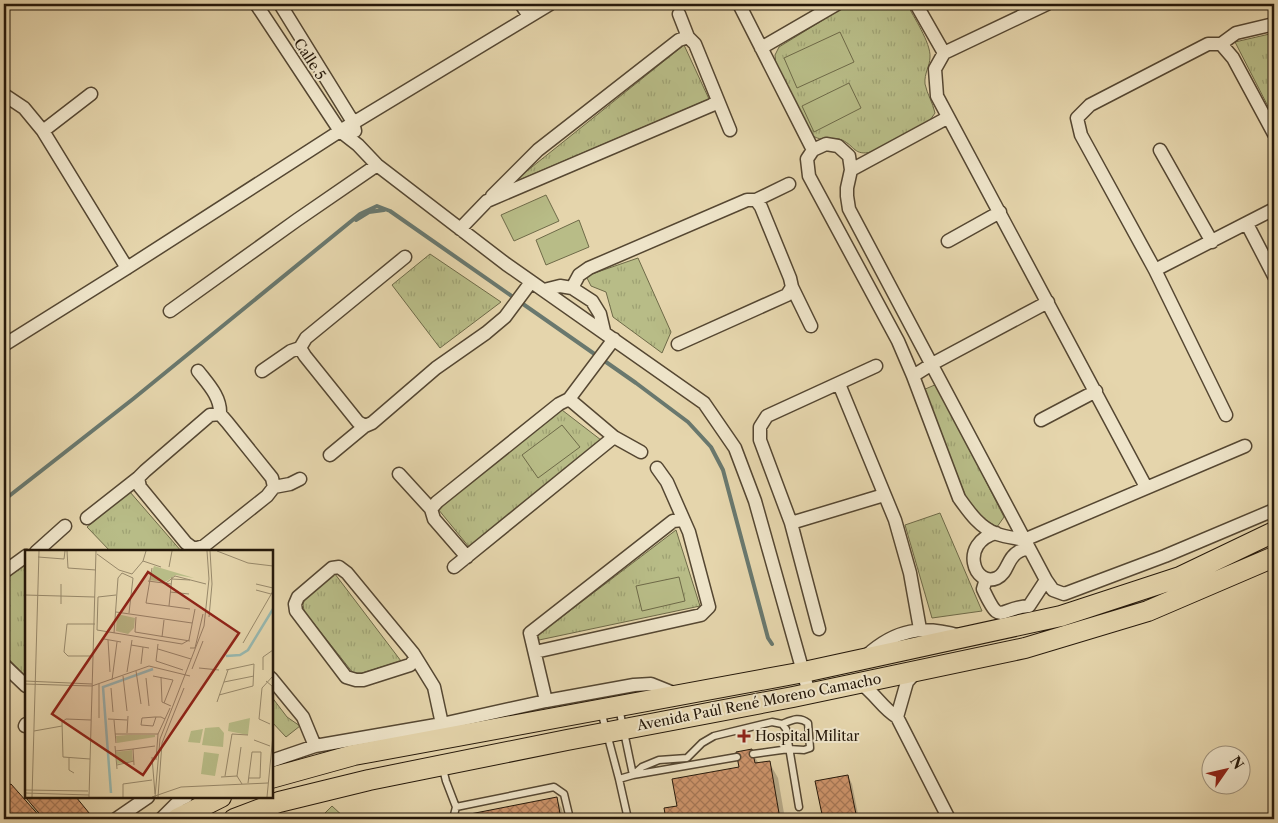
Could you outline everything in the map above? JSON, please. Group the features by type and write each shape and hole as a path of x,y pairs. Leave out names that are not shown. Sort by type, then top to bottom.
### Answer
{"main road":[{"name":"Avenida Paúl René Moreno Camacho","path":"272,778 354,755 804,672 962,637 1030,614 1061,616 1180,577 1274,532"},
{"name":"Avenida Paúl René Moreno Camacho","path":"234,819 255,815 279,802 369,780 860,683 1025,648 1148,611 1274,557"},
{"path":"177,819 219,798"}],"street":[{"name":"Calle 5","path":"256,4 340,131 358,145 377,165 460,229 528,287 544,290 704,403 735,448 755,501 809,693"},
{"name":"Calle 5","path":"280,4 353,122 358,145"},
{"path":"521,4 529,16"},
{"path":"4,345 353,122 550,4"},
{"path":"739,4 813,150"},
{"path":"761,48 837,4"},
{"path":"916,4 944,53"},
{"path":"1047,4 944,53 935,69 937,96 947,118 1000,212 1146,487"},
{"path":"679,14 688,37 695,44 717,94 717,101 730,130"},
{"path":"1226,414 1155,270 1081,135 1077,118 1090,104 1208,44 1221,44 1236,33 1274,24"},
{"path":"460,229 538,150 679,40 688,37"},
{"path":"1221,44 1233,58 1274,134"},
{"path":"43,131 91,94"},
{"path":"4,96 24,108 43,131 127,268"},
{"path":"487,201 712,105 717,101"},
{"path":"851,170 947,118"},
{"path":"1026,544 996,534 985,528 959,498 898,341 810,176 806,159 813,150 826,144 838,146 849,156 851,170 847,188 849,209 1026,544 1053,590 1064,594 1165,556 1274,510"},
{"path":"1160,150 1212,242"},
{"path":"170,311 377,165"},
{"path":"572,288 579,275 588,268 747,200 756,200 789,184"},
{"path":"756,200 765,216 792,287 811,326"},
{"path":"1155,270 1274,209"},
{"path":"948,241 1000,212"},
{"path":"1247,224 1274,276"},
{"path":"262,371 291,351 300,348 306,338 405,257"},
{"path":"544,290 560,286 572,288 592,301 600,314 604,331"},
{"path":"330,455 365,426 372,423 436,368 486,333 505,317 528,287"},
{"path":"678,344 787,295 792,287"},
{"path":"913,376 1048,302"},
{"path":"431,509 437,502 559,404 569,399 614,339"},
{"path":"300,348 358,422 365,426"},
{"path":"819,629 791,523 760,440 760,427 767,416 876,366"},
{"path":"198,370 213,391 220,405 220,414 272,478 274,487"},
{"path":"839,384 895,520 910,572 920,629"},
{"path":"1041,420 1096,391"},
{"path":"569,399 614,436 641,452"},
{"path":"87,518 138,478 210,415 220,414"},
{"path":"454,568 614,436"},
{"path":"996,534 987,536 974,551 973,561 978,573 986,579 996,579 1004,573 1010,559 1026,544 1146,487 1246,446"},
{"path":"535,652 701,614 709,607 689,532 667,482 657,468"},
{"path":"399,474 431,509 434,519 467,557"},
{"path":"138,478 140,487 186,543 194,550 204,546 267,496 274,487 290,484 300,479"},
{"path":"791,523 884,495"},
{"path":"546,701 530,633 673,521 683,520"},
{"path":"38,550 66,526"},
{"path":"4,572 25,557"},
{"path":"416,659 410,665 363,680 356,680 346,676 296,611 295,604 298,597 332,568 339,567 347,573 413,653 434,687 442,724"},
{"path":"986,579 983,589 992,608 996,612 1005,613 1023,606 1030,614 1046,580"},
{"path":"863,659 879,645 898,634 920,629 942,630 962,637"},
{"path":"4,665 25,685"},
{"path":"897,717 907,682 917,671"},
{"path":"272,679 302,717 316,746"},
{"path":"860,683 872,691 889,712 897,717 949,819"},
{"path":"272,762 316,746 442,724 546,701 651,684 679,695"},
{"path":"116,819 147,798"},
{"path":"161,819 184,798"}],"lane":[{"path":"610,708 615,731 619,779 628,819"},
{"path":"610,708 615,731 633,775"},
{"path":"633,775 642,767 659,760 687,758 702,743 714,736 772,722 782,724 794,719 802,719 808,723 810,748 753,754"},
{"path":"782,724 786,729 799,807"},
{"path":"619,779 737,758"},
{"path":"443,765 446,781 456,807 453,819"},
{"path":"456,807 554,787 564,794 570,819"}],"green space":[{"path":"849,4 907,4 925,37 930,51 925,84 935,113 928,123 871,152 865,153 858,152 842,140 821,139 808,132 776,66 775,55 779,47"},
{"path":"840,32 854,62 797,88 784,58"},
{"path":"1274,33 1274,118 1235,42"},
{"path":"684,45 709,99 512,183"},
{"path":"849,83 861,108 814,132 802,106"},
{"path":"546,195 559,221 514,241 501,215"},
{"path":"579,220 589,247 546,265 536,240"},
{"path":"430,254 501,302 440,348 392,285"},
{"path":"638,258 671,332 662,353 613,317 606,292 591,286 586,276"},
{"path":"937,384 1004,517 997,527 978,515 968,502 923,390"},
{"path":"562,410 601,440 469,547 438,509"},
{"path":"562,425 580,447 538,478 522,455"},
{"path":"130,492 180,550 109,550 87,527"},
{"path":"940,513 982,611 932,618 905,525"},
{"path":"676,530 700,606 539,640 538,635"},
{"path":"25,561 25,676 4,654 4,578"},
{"path":"335,574 401,661 362,673 353,673 304,611 303,604 305,599"},
{"path":"679,577 685,601 642,611 636,586"},
{"path":"272,697 287,717 300,726 286,737 272,722"},
{"path":"332,806 346,819 319,819"}],"building":[{"name":"Hospital Militar","path":"752,749 755,763 770,761 780,819 666,819 664,808 677,806 672,779 739,767 736,752"},
{"path":"848,775 857,819 823,819 815,781"},
{"path":"11,784 42,819 4,819 4,788"},
{"path":"557,797 561,819 466,819 465,815"},
{"path":"26,798 77,798 94,819 44,819"}],"waterway":[{"path":"4,500 133,399 360,214 377,206 390,211 636,383 688,422 711,447 723,470 768,638 772,644"},
{"path":"356,220 369,212 384,210"}],"place":[{"name":"Hospital Militar","path":"744,736"}]}
